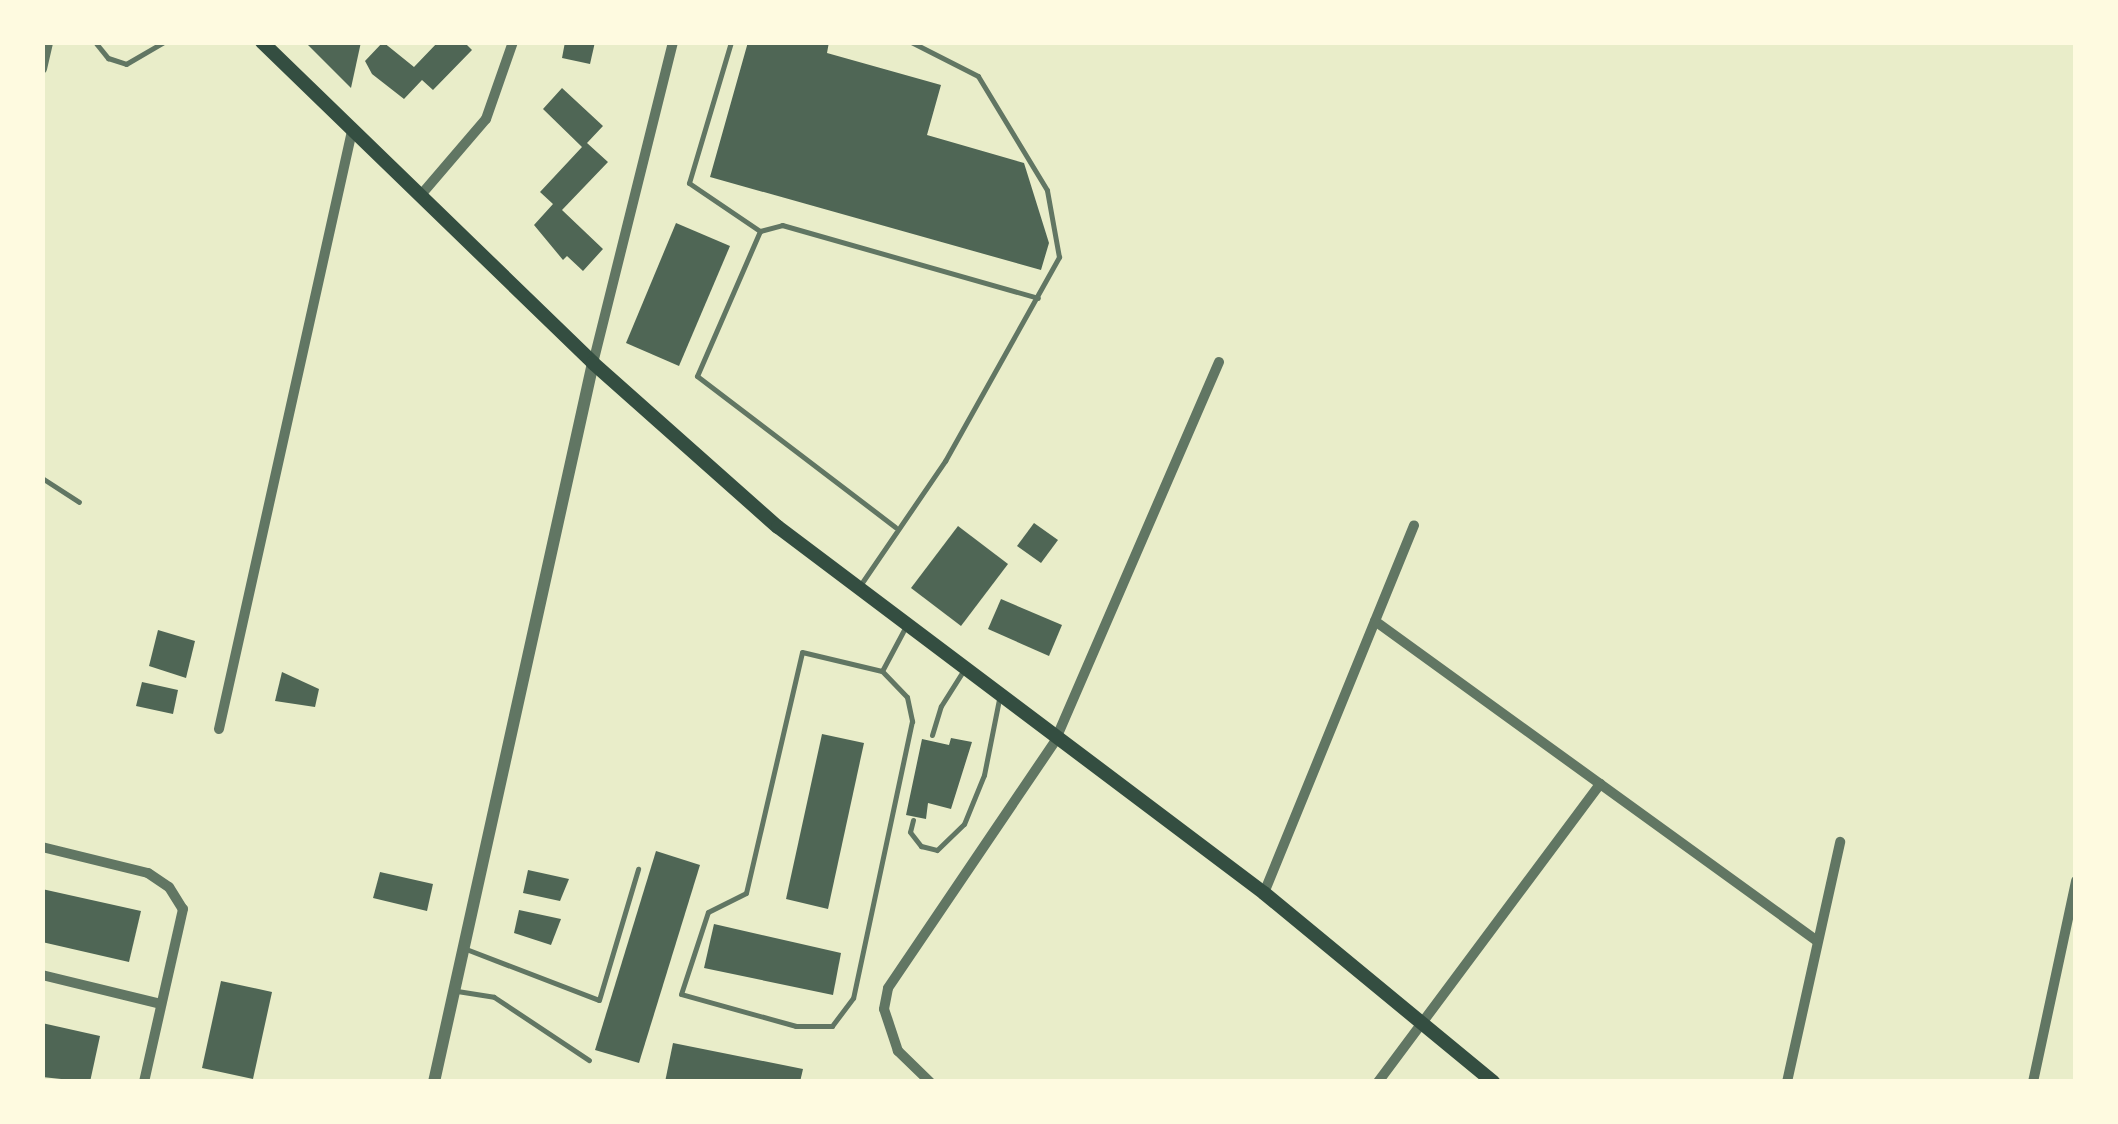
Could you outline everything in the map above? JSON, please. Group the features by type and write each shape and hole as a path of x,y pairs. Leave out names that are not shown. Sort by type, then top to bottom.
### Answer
{"main road":[{"path":"262,42 592,363 858,590 999,699 1264,893 1424,1020 1494,1082"}],"street":[{"path":"42,69 48,42"},
{"path":"420,196 486,119 513,42"},
{"path":"434,1082 592,363 672,42"},
{"path":"219,729 352,132"},
{"path":"930,1082 898,1051 884,1010 888,988 1055,740 1220,362"},
{"path":"1264,893 1414,525"},
{"path":"1375,621 1817,940"},
{"path":"1378,1082 1600,784"},
{"path":"1787,1082 1840,842"},
{"path":"42,848 148,873 168,887 182,910 144,1082"},
{"path":"2034,1082 2076,881"},
{"path":"42,976 161,1004"}],"lane":[{"path":"95,42 108,58 126,64 164,42"},
{"path":"731,42 689,183 760,231 782,226 1038,298"},
{"path":"858,590 895,527 945,461 1059,257 1047,190 978,76 910,42"},
{"path":"760,231 696,376 895,527"},
{"path":"42,478 80,502"},
{"path":"882,671 905,628"},
{"path":"802,652 882,671 906,697 912,721 853,998 832,1026 796,1026 681,994 708,912 746,893 802,652"},
{"path":"932,735 941,706 963,672"},
{"path":"913,820 910,832 922,846 937,850 964,824 984,774 999,699"},
{"path":"464,948 599,1000 638,870"},
{"path":"454,991 494,997 589,1060"}],"building":[{"path":"305,42 361,42 351,88"},
{"path":"383,42 414,67 438,42 464,42 472,50 433,90 422,80 404,99 372,74 365,61"},
{"path":"565,42 595,42 590,64 562,58"},
{"path":"748,42 829,42 827,53 941,85 927,135 1024,163 1049,243 1041,270 710,177"},
{"path":"562,88 603,126 587,143 608,162 562,210 603,249 583,271 567,256 563,260 534,225 553,204 540,192 582,147 543,109"},
{"path":"676,223 730,246 679,366 626,343"},
{"path":"1034,523 1058,540 1041,563 1017,546"},
{"path":"958,526 1008,564 961,626 911,588"},
{"path":"1001,599 1062,625 1049,656 988,629"},
{"path":"158,630 195,641 186,678 149,666"},
{"path":"282,672 319,689 315,707 275,701"},
{"path":"142,682 178,690 173,714 136,706"},
{"path":"822,734 864,743 828,909 786,899"},
{"path":"951,738 972,742 951,809 928,803 926,819 906,815 922,739 949,745"},
{"path":"656,851 700,865 639,1063 595,1050"},
{"path":"528,870 569,879 560,901 523,893"},
{"path":"380,872 433,884 427,911 373,898"},
{"path":"42,889 141,911 129,962 42,942"},
{"path":"519,910 561,919 551,945 514,933"},
{"path":"714,924 841,953 833,995 704,968"},
{"path":"221,981 272,992 253,1079 202,1068"},
{"path":"42,1023 100,1036 90,1082 42,1077"},
{"path":"673,1043 803,1069 800,1082 665,1082"}]}
